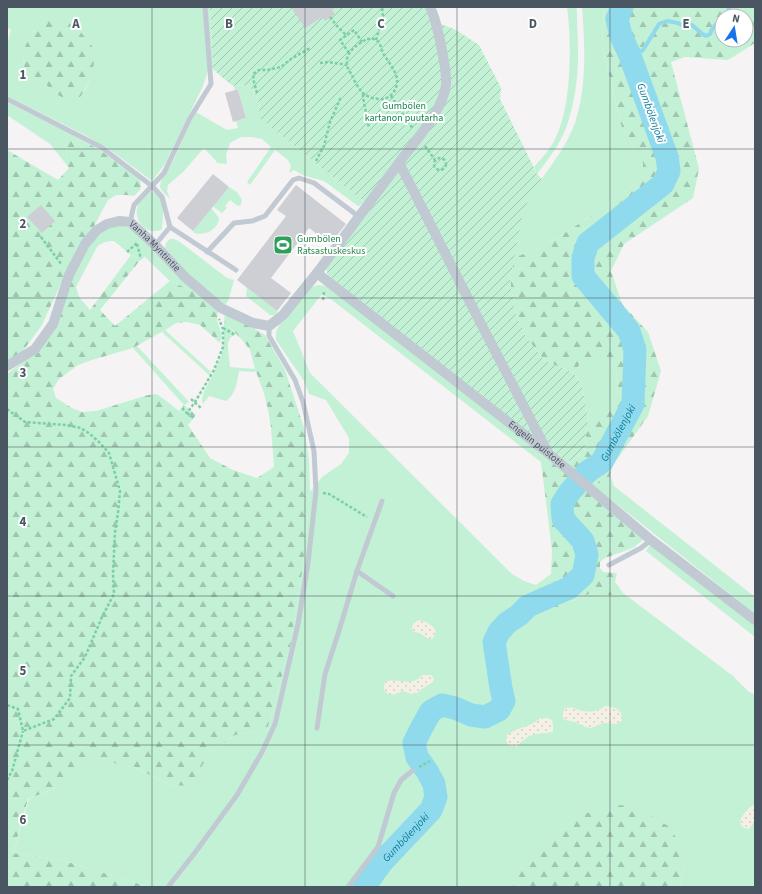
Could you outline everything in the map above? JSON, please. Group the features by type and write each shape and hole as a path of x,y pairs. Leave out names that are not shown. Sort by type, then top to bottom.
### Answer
{"street":[{"path":"269,326 283,315 317,272 430,122 442,98 446,86 446,74 434,15 430,7"},
{"path":"399,163 548,454"},
{"name":"Vanha Myntintie","path":"7,366 35,349 53,324 69,275 85,244 97,230 107,224 120,221 130,222 155,245 185,277 221,308 253,323 269,326"},
{"name":"Engelin puistotie","path":"317,272 548,454 651,540 755,620"}],"lane":[{"path":"130,222 134,205 164,173 190,118 211,84 205,7"},
{"path":"7,99 101,147 152,186 162,197 170,227 236,270"},
{"path":"207,252 234,224 252,221 265,216 293,180 299,178 314,183 358,216"},
{"path":"155,245 170,227"},
{"path":"168,887 198,850 238,795 262,752 275,724 298,624 308,563 316,491 314,451 303,402 295,380 269,336 269,326"},
{"path":"317,728 325,674 357,571 382,501"},
{"path":"609,565 641,548 651,540"},
{"path":"357,571 393,596"},
{"path":"348,887 378,847 394,793 401,780 412,771"}],"path":[{"path":"376,40 383,16 382,7"},
{"path":"330,17 347,36"},
{"path":"350,53 340,40 354,30 362,42"},
{"path":"367,39 376,40 396,75 397,80 394,93 385,99 376,99 363,93 354,80 347,65 347,60 351,51 362,42 367,39"},
{"path":"257,94 254,74 259,70 268,70 281,67 291,59 310,48"},
{"path":"320,63 329,62 347,65"},
{"path":"363,93 369,128"},
{"path":"316,161 324,146 330,122 341,97"},
{"path":"439,158 445,160 447,164 442,171 439,171 433,166 435,160 439,158"},
{"path":"41,238 69,275"},
{"path":"137,243 141,259"},
{"path":"187,413 213,370 223,347 222,328 219,316 221,308"},
{"path":"222,328 229,330 234,335"},
{"path":"191,399 201,408"},
{"path":"182,408 194,418"},
{"path":"7,409 25,422 66,425 81,428 90,434 109,453 120,491 115,532 113,574 114,594 102,617 85,658 71,676 70,698 54,719 23,730"},
{"path":"316,491 329,494 375,522"},
{"path":"7,705 18,709 23,730 12,771 7,780"},
{"path":"412,771 430,761"}],"green space":[{"path":"7,7 210,7 213,69 208,70 203,86 165,164 152,181 113,152 85,135 7,96 7,45 11,30 7,27","holes":["35,31 90,79 79,99 58,95 25,70 23,59 25,49"]},
{"name":"Gumbölen kartanon puutarha","path":"210,7 435,7 441,24 456,30 479,45 501,88 500,99 537,174 542,179 529,199 523,212 510,280 516,315 526,337 545,361 574,373 582,386 588,417 584,453 565,463 414,345 328,275 326,269 368,205 259,117 258,114 260,106 250,87 242,85 233,86 213,69"},
{"path":"567,7 576,7 577,11 578,67 574,97 564,133 555,149 537,174 534,167 553,143 564,113 570,58"},
{"path":"582,7 604,7 602,47 622,128 643,163 643,174 636,183 599,211 557,238 514,258 519,227 526,205 530,196 568,139 579,109 582,95 584,65"},
{"path":"604,7 755,7 755,43 754,8 714,8 714,48 747,48 728,60 685,57 671,62 699,169 693,198 624,244 611,271 622,304 648,332 661,371 648,416 613,465 610,475 614,486 588,481 565,463 584,453 588,417 601,419 612,408 618,390 616,371 604,359 583,359 574,373 545,361 526,337 516,315 510,280 514,258 557,238 599,211 636,183 643,174 643,163 622,128 602,47"},
{"path":"50,19 71,24 79,30 94,49 94,64 91,75 79,99 70,101 58,95 25,70 24,53 28,40 37,29"},
{"path":"242,85 250,87 259,101 260,110 278,133 362,200 363,203 358,206 324,181 305,176 294,170 289,173 291,166 288,160 275,150 250,185 247,182 271,147 262,139 251,137 241,137 230,143 226,155 227,164 217,163 204,148 183,172 168,185 167,191 170,199 163,192 160,187 160,183 174,159 196,112 227,130 238,128 236,121 246,118 238,90 235,91 234,86"},
{"path":"7,102 67,132 66,164 50,144 7,115"},
{"path":"67,132 100,150 139,178 141,188 134,196 116,195 108,200 94,226 78,246 42,325 23,351 7,363 7,150 58,180 69,168 66,164"},
{"path":"229,187 237,192 242,200 241,205 238,206 230,200 225,206 227,208 222,213 213,206"},
{"path":"150,191 155,193 162,201 162,229 157,231 148,230 144,227 140,223 137,214 140,201"},
{"path":"211,208 219,218 214,229 202,234 194,233 193,231"},
{"path":"113,225 124,226 134,230 195,292 170,281 145,257 141,259 131,255 114,241 105,242 97,247 76,287 76,266 101,229"},
{"path":"170,239 180,242 227,278 234,280 226,304 223,304 198,285 165,248 166,243"},
{"path":"131,255 141,259 100,310 115,326 170,281 195,292 218,310 217,321 222,334 220,343 200,325 187,322 176,323 133,348 78,365 59,379 53,389 56,398 72,408 82,412 96,411 148,395 157,394 179,411 184,405 196,415 188,425 210,458 233,470 257,478 274,467 271,427 268,410 250,350 224,321 225,314 240,320 265,335 285,370 304,428 309,460 310,492 303,566 290,647 267,730 235,735 211,752 189,786 170,785 136,768 93,758 61,786 28,799 13,853 68,862 149,887 7,887 7,374 37,351 76,266 76,287 79,297 90,310"},
{"path":"319,285 329,287 551,462 541,462 332,300 322,294 293,331 310,373 512,574 524,581 536,585 541,600 549,608 571,602 591,593 603,596 623,593 733,676 748,691 755,695 755,887 680,887 684,863 513,883 513,887 149,887 68,862 13,853 29,799 61,786 93,757 136,768 170,785 189,786 211,752 235,735 267,730 290,647 303,566 310,492 322,477 341,464 349,453 349,438 326,400 309,394 304,381 276,340 276,332 280,323 310,287"},
{"path":"247,288 277,311 277,313 270,315 246,296"},
{"path":"224,321 236,334 231,337 228,343 230,367 255,369 256,372 239,371 236,388 226,401 209,396 203,404 202,400 204,391 221,357 224,343"},
{"path":"165,330 211,372 209,375 162,332"},
{"path":"137,346 189,402 184,405 133,348"},
{"path":"583,359 604,359 616,371 618,390 612,408 601,420 588,417 582,386 574,373"},
{"path":"541,462 551,462 644,539 633,548 605,558 600,562 600,568 603,572 617,573 615,582 623,593 603,596 591,593 571,602 564,613 549,608 541,600 536,585 551,574 552,550"},
{"path":"588,481 614,486 755,597 755,614"},
{"path":"649,546 655,546 755,626 755,637 646,551"},
{"path":"621,805 640,810 670,827 681,847 684,863 680,887 513,887 513,883 527,858 559,827 587,813"}],"sand":[{"path":"419,620 433,626 436,632 432,639 427,638 420,633 413,632 413,624"},
{"path":"422,675 431,675 434,678 433,682 417,693 411,694 403,691 391,695 384,690 385,682 409,682 418,679"},
{"path":"606,706 613,707 618,710 621,714 622,721 616,724 603,723 591,728 565,720 562,715 565,708 571,707 581,711 590,712"},
{"path":"540,718 552,720 553,731 530,736 516,747 509,745 506,741 507,735 532,724"},
{"path":"755,804 755,818 753,824 749,829 743,828 740,821 742,817 748,809"}],"building":[{"path":"291,7 336,7 332,10 335,14 325,21 322,17 305,28"},
{"path":"238,90 246,118 233,122 225,93"},
{"path":"213,174 229,187 193,231 177,218"},
{"path":"296,185 346,224 330,244 309,228 271,278 291,293 277,311 237,280 286,216 277,210"},
{"path":"41,205 55,221 42,233 27,217"}],"waterway":[{"name":"Gumbölenjoki","path":"364,887 382,862 431,810 436,797 434,784 417,757 414,743 431,711 442,705 455,708 471,715 485,717 499,710 504,701 494,642 499,632 507,623 519,615 528,606 569,588 583,575 587,555 583,541 563,519 562,504 569,493 587,472 602,462 633,404 635,350 629,331 583,276 583,258 588,243 663,184 669,171 667,157 629,53 621,36 617,19 622,7"},
{"path":"631,58 643,50 659,24 667,21 678,23 685,27 692,25 706,36 710,34 714,26"}],"place":[{"name":"Gumbölen Ratsastuskeskus","path":"283,245"}]}
